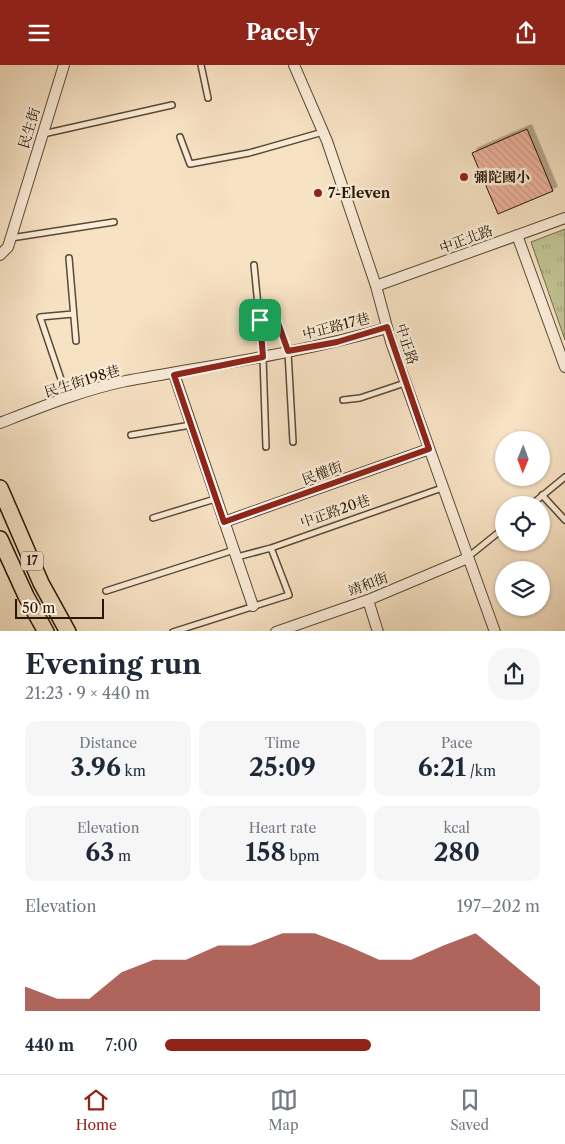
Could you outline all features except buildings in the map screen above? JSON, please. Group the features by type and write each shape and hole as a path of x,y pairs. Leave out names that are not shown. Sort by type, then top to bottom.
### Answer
{"main road":[{"name":"17","path":"0,488 41,583 68,631"},
{"name":"17","path":"0,539 26,596 46,631"}],"street":[{"name":"民生街","path":"0,255 8,247 41,134 64,65"},
{"name":"中正路","path":"294,65 323,132 376,286 405,383 495,631"},
{"name":"中正北路","path":"376,286 565,218"},
{"path":"517,235 565,367"},
{"name":"中正路17巷","path":"174,375 337,342 387,327"},
{"path":"174,375 253,606"},
{"name":"民生街198巷","path":"0,423 68,397 125,381 174,375"},
{"name":"民權街","path":"224,522 429,449"},
{"name":"靖和街","path":"276,631 368,600 468,558"},
{"path":"368,600 378,631"}],"lane":[{"path":"201,65 208,98"},
{"path":"41,134 172,105"},
{"path":"180,137 190,164 249,153 323,132"},
{"path":"11,238 114,222"},
{"path":"69,258 76,341"},
{"path":"254,265 263,357 266,447"},
{"path":"68,397 40,317 73,314"},
{"path":"260,320 276,317 288,351 293,442"},
{"path":"343,400 360,398 405,383"},
{"path":"131,435 191,425"},
{"path":"565,477 542,495 565,520"},
{"name":"中正路20巷","path":"106,591 235,554 271,548 442,488"},
{"path":"153,519 215,499"},
{"path":"468,558 495,536"},
{"path":"173,631 289,595 271,548"}],"green space":[{"path":"565,229 565,340 531,242"}],"place":[{"name":"彌陀國小","path":"464,177"},
{"name":"7-Eleven","path":"318,193"}],"route":[{"path":"276,317 288,351 337,342 387,327 429,449 224,522 174,375 263,357 260,320 276,317"}]}
